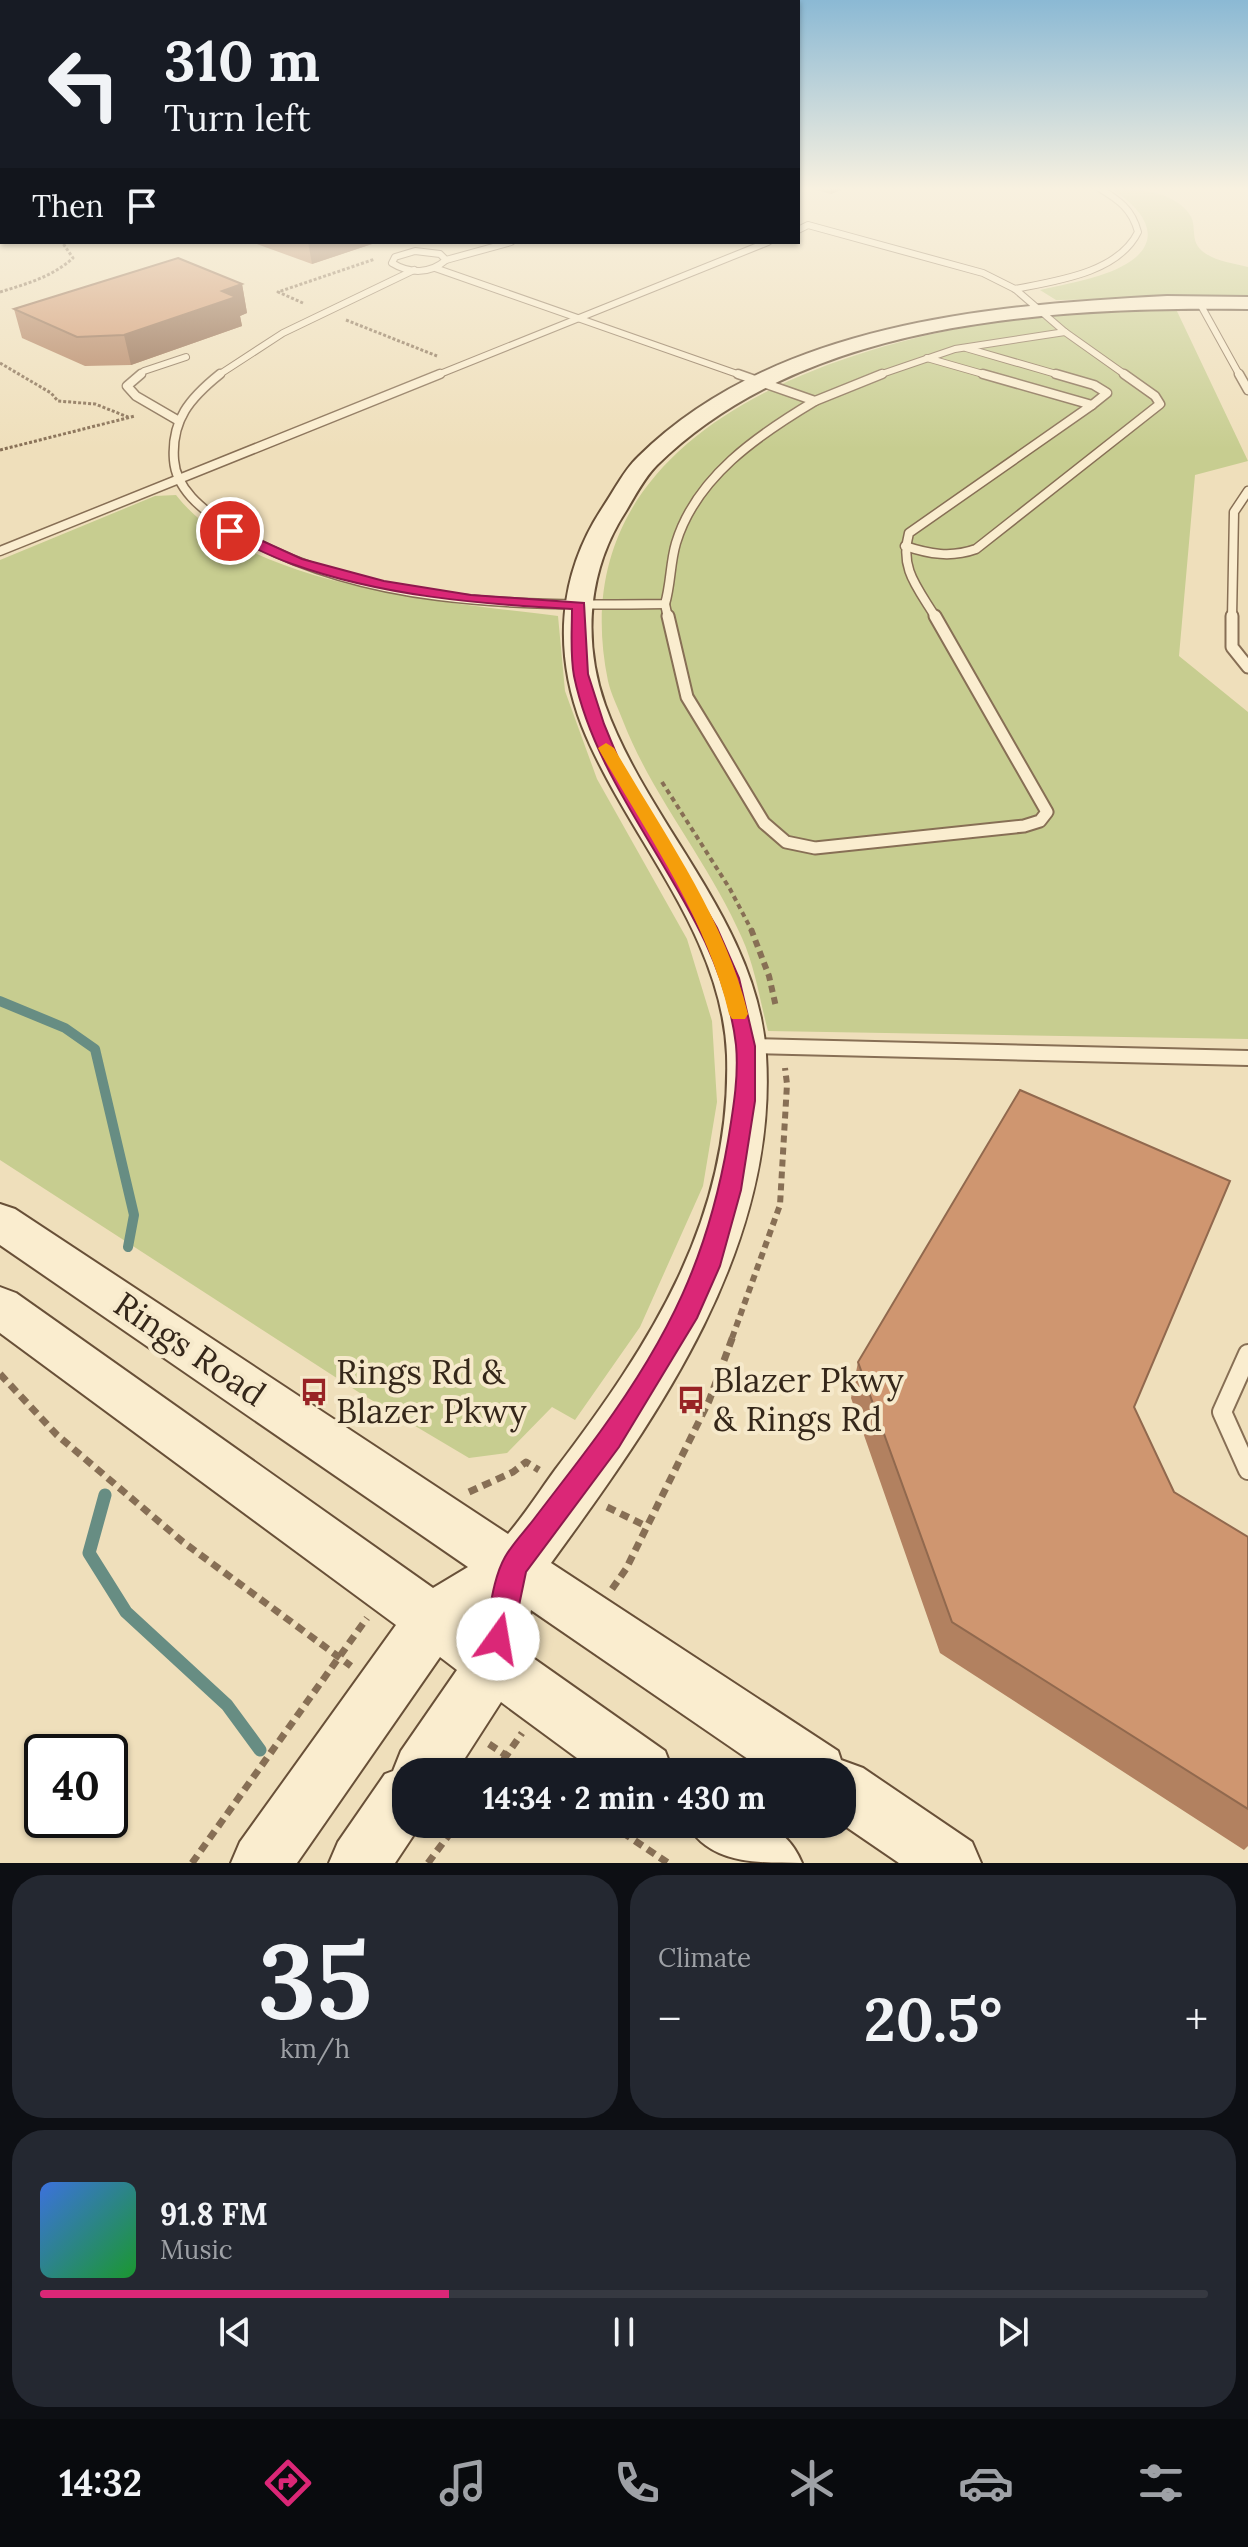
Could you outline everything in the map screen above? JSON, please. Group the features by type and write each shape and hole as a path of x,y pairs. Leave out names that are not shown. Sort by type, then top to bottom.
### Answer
{"street":[{"path":"261,1863 434,1621 514,1566 610,1439 654,1373 691,1305 708,1266 736,1166 745,1101 746,1046 730,978 708,928 610,758 581,674 579,606 594,543 607,513 635,475 689,425 760,382 822,356 942,324 1039,310 1114,303 1248,303"},
{"name":"Rings Road","path":"0,1222 796,1758"},
{"path":"0,1307 624,1758"},
{"path":"432,1758 493,1664 514,1566"},
{"path":"856,1799 951,1863"},
{"path":"359,1863 392,1815"},
{"path":"737,1838 772,1863"}],"lane":[{"path":"404,275 275,338 218,377 181,412 172,447 177,479 199,505 230,531 297,561 383,585 471,599 579,606 665,604"},
{"path":"455,275 815,401"},
{"path":"0,551 686,275"},
{"path":"905,546 948,556 964,555 976,549 1160,404 1155,396 1065,332 1015,289 987,275"},
{"path":"1015,289 1074,275"},
{"path":"1199,302 1248,390"},
{"path":"963,348 1094,385 1107,393 909,533 905,546 910,574 1047,812 1040,821 1024,826 815,848 793,847 780,840 764,823 687,697 665,604 671,587 676,544 696,499 777,422 815,401 927,358 963,348 1065,332"},
{"path":"179,421 136,396 127,386 144,371 186,357"},
{"path":"927,358 1092,405"},
{"path":"1248,491 1234,512 1232,647 1248,667"},
{"path":"746,1046 782,1044 1248,1058"},
{"path":"1248,1354 1222,1412 1248,1470"}],"path":[{"path":"0,292 45,275"},
{"path":"299,309 308,309"},
{"path":"0,363 51,393 58,401 95,404 130,418"},
{"path":"0,450 130,418 157,408"},
{"path":"591,1619 626,1569 709,1401 780,1205 787,1084 773,992 746,918 659,777"},
{"path":"0,1374 57,1435 183,1542 337,1658 387,1687"},
{"path":"507,1756 543,1700"},
{"path":"456,1723 510,1758"},
{"path":"428,1863 447,1838"},
{"path":"631,1838 668,1863"}],"green space":[{"path":"1100,275 1248,275 1248,297 1056,300 1040,290"},
{"path":"1175,307 1248,461 1195,475 1179,656 1248,712 1248,1039 768,1031 754,972 742,938 714,883 635,749 609,686 603,600 620,532 656,474 708,428 770,390 839,361 911,339 1006,320 1078,312"},
{"path":"176,495 209,526 251,551 300,570 408,596 558,616 565,691 597,779 687,939 712,1021 717,1102 703,1186 640,1327 575,1420 552,1407 507,1453 469,1458 363,1395 0,1160 0,560 155,496"}],"building":[{"path":"124,275 220,275 242,284 222,291 236,297 124,335 77,337 14,309"},
{"path":"1020,1090 1230,1181 1134,1407 1174,1492 1248,1537 1248,1809 952,1622 858,1362"}],"waterway":[{"path":"0,1001 65,1028 95,1049 134,1215 128,1247"},
{"path":"105,1495 89,1553 126,1612 227,1705 260,1750"}],"slow traffic":[{"path":"606,748 708,928 730,978 738,1014"}],"place":[{"name":"Rings Rd & Blazer Pkwy","path":"314,1392"},
{"name":"Blazer Pkwy & Rings Rd","path":"691,1400"}],"route":[{"path":"230,531 297,561 383,585 471,599 579,606 577,620 581,674 596,724 610,758 708,928 730,978 746,1046 745,1101 736,1166 708,1266 685,1318 654,1373 610,1439 514,1566 498,1639"}]}
